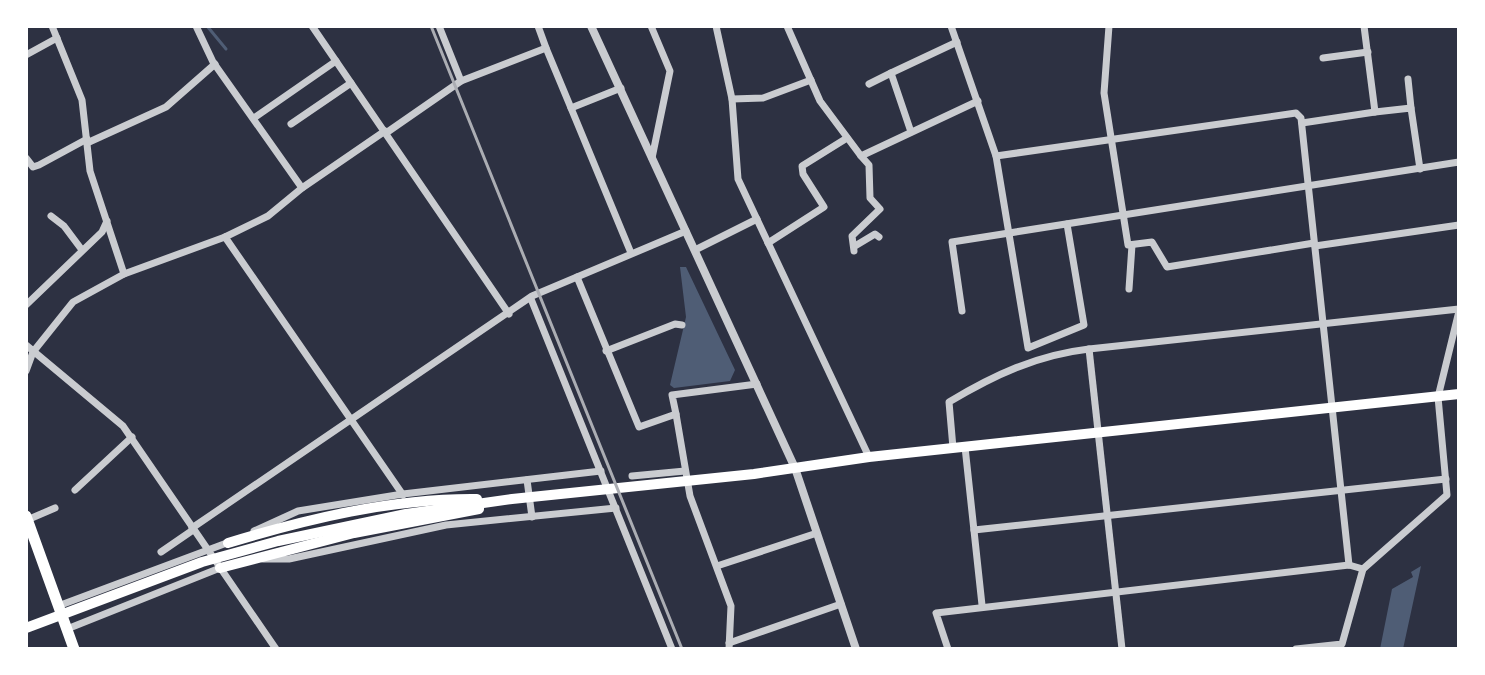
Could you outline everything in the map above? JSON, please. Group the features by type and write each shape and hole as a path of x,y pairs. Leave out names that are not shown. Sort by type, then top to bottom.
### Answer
{"highway":[{"path":"27,518 74,649"}],"main road":[{"path":"28,627 59,610 202,562 357,523 512,499 695,480 869,457 1459,394"},
{"path":"228,543 432,498 512,499"},
{"path":"220,568 354,533 458,515 512,499"}],"street":[{"path":"52,26 82,100 90,171 124,274"},
{"path":"196,26 215,64 302,188"},
{"path":"439,26 461,81"},
{"path":"538,26 631,253"},
{"path":"591,26 795,468 856,649"},
{"path":"651,26 670,71 652,159"},
{"path":"716,26 732,99 738,179 869,457"},
{"path":"787,26 811,80 847,138 869,165 868,192 880,209 852,236 854,248 875,234 879,237"},
{"path":"951,26 996,156 1028,348 1084,325 1067,224"},
{"path":"1109,26 1104,93 1128,245 1152,242 1167,267 1459,225"},
{"path":"1364,26 1375,112"},
{"path":"314,27 509,314"},
{"path":"26,55 57,38"},
{"path":"869,84 957,42"},
{"path":"26,371 28,348 73,302 124,274 225,237 268,216 302,188 461,81 546,48"},
{"path":"1323,58 1368,52"},
{"path":"254,118 336,61"},
{"path":"26,158 33,167 39,165 166,107 215,64"},
{"path":"891,73 911,132"},
{"path":"1408,79 1420,169"},
{"path":"732,99 763,98 811,80"},
{"path":"291,124 351,83"},
{"path":"571,108 621,88"},
{"path":"861,156 978,101"},
{"path":"1302,123 1411,108"},
{"path":"996,156 1111,142 1296,113 1302,123 1349,565"},
{"path":"768,243 824,207 803,174 802,166 847,138"},
{"path":"962,311 952,242 1459,162"},
{"path":"51,216 64,226 82,250"},
{"path":"695,250 757,219"},
{"path":"26,305 102,232 107,221"},
{"path":"161,552 539,292 686,231"},
{"path":"225,237 427,529"},
{"path":"1129,289 1132,245"},
{"path":"577,277 639,427 676,414"},
{"path":"531,299 672,649"},
{"path":"982,605 974,530 949,402 1002,371 1063,352 1459,310 1438,397 1447,495 1363,569 1342,644 1296,649"},
{"path":"606,351 675,324 682,325"},
{"path":"28,348 132,437 276,649"},
{"path":"1089,349 1122,649"},
{"path":"757,384 672,395 690,496 731,606 729,646 841,604"},
{"path":"75,490 132,437"},
{"path":"59,610 228,543 298,511 403,494 601,471"},
{"path":"632,476 685,471"},
{"path":"974,530 1446,479"},
{"path":"527,480 532,517"},
{"path":"27,518 55,508"},
{"path":"256,559 289,559 427,529 616,508"},
{"path":"717,566 817,533"},
{"path":"948,649 936,613 982,605 1349,565 1363,569"},
{"path":"67,629 220,568"}],"water":[{"path":"680,267 686,267 735,370 730,381 674,388 670,385 686,317"},
{"path":"1421,566 1403,649 1380,649 1392,589 1413,577 1411,572"}],"waterway":[{"path":"207,26 226,49"}],"railway":[{"path":"431,26 682,649"}]}
